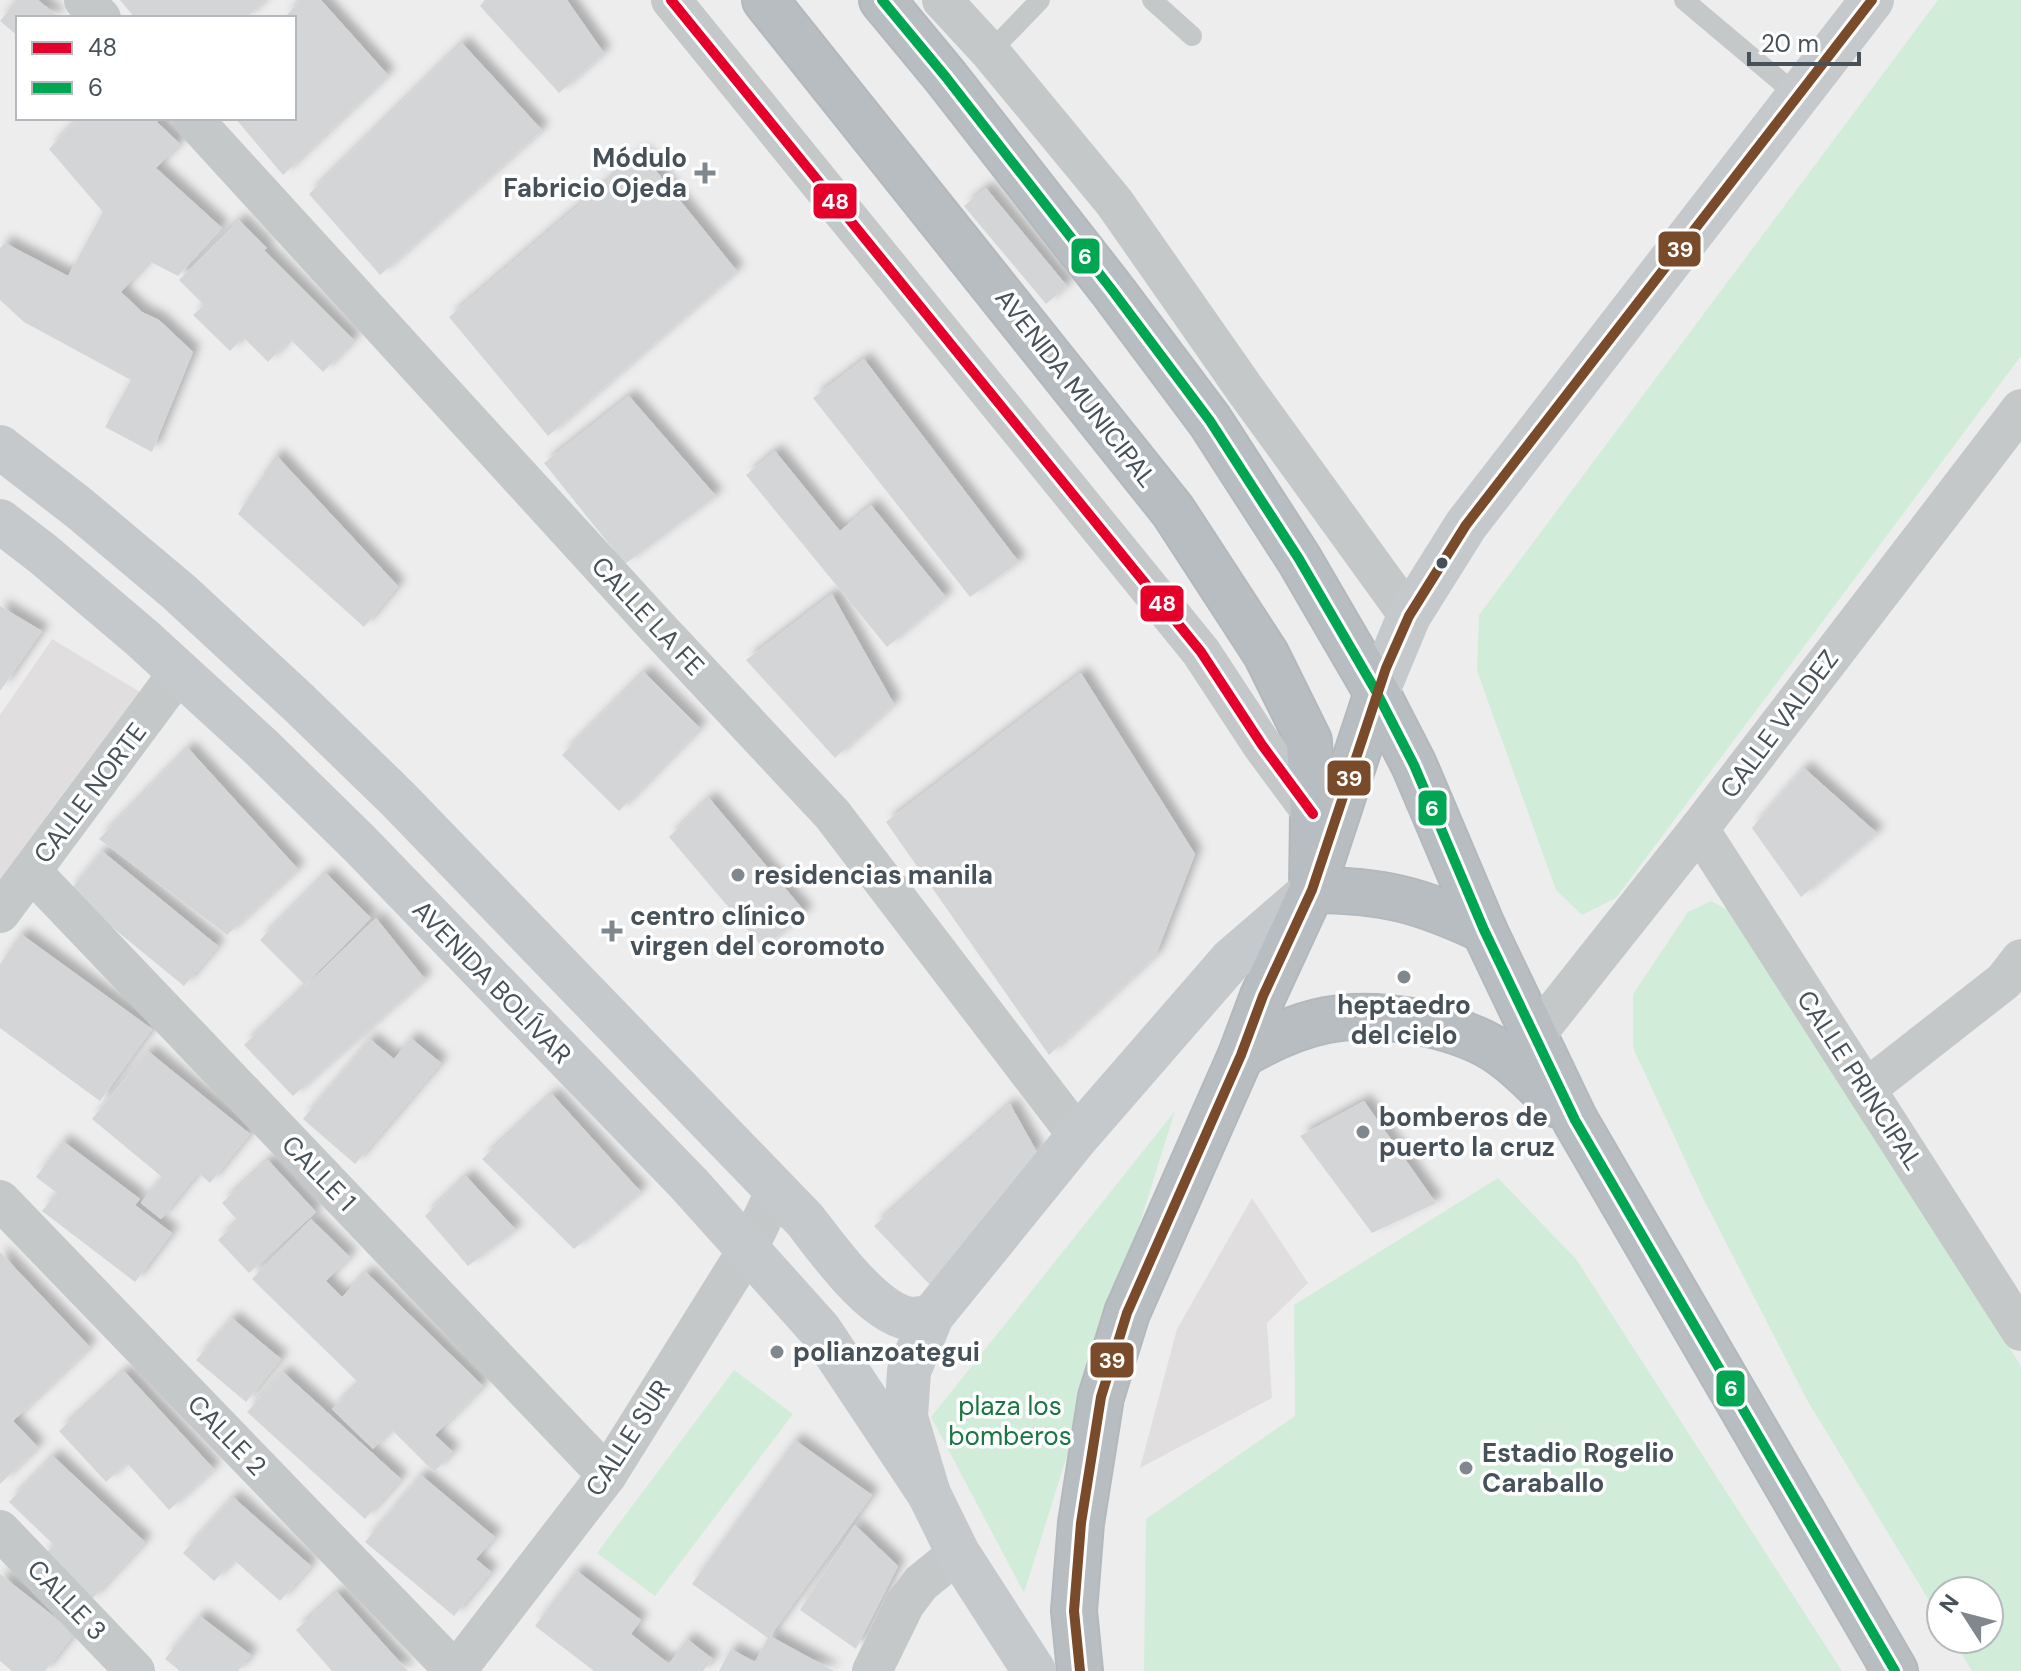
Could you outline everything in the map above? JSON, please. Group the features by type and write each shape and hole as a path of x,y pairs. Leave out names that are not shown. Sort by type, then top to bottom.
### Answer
{"highway":[{"name":"AVENIDA MUNICIPAL","path":"765,0 1173,511 1266,654 1309,741 1313,814 1312,890"},
{"path":"882,0 945,76 1210,421 1299,559 1377,693 1414,765 1484,930 1575,1120 1895,1671"},
{"path":"1080,1671 1074,1611 1081,1523 1101,1397 1127,1313 1241,1055 1263,996 1312,890 1377,693"},
{"path":"1312,890 1385,894 1434,907 1484,930"},
{"path":"1241,1055 1276,1035 1336,1017 1380,1015 1452,1028 1495,1049 1575,1120"}],"street":[{"path":"84,0 99,16"},
{"path":"671,0 1201,652 1262,745 1313,814"},
{"path":"942,0 990,52 1114,202 1409,616"},
{"path":"1377,693 1409,616 1466,525 1872,0"},
{"name":"CALLE LA FE","path":"194,120 832,814 1078,1136"},
{"name":"CALLE VALDEZ","path":"1534,1037 1699,829 2021,409"},
{"path":"0,447 179,592 397,798 805,1220 857,1284 888,1309 911,1319 932,1316"},
{"name":"AVENIDA BOLÍVAR","path":"0,521 54,563 179,672 360,844 748,1249 820,1330 929,1494"},
{"name":"CALLE NORTE","path":"0,913 179,672"},
{"name":"CALLE PRINCIPAL","path":"1699,829 2018,1321"},
{"name":"CALLE 1","path":"31,871 607,1475"},
{"path":"1034,1671 958,1553 929,1494 906,1417 909,1371 932,1316 1078,1136 1231,960 1312,890"},
{"path":"1866,1089 2004,981 2021,959"},
{"name":"CALLE SUR","path":"456,1671 607,1475 748,1249 776,1190"},
{"name":"CALLE 2","path":"0,1200 456,1671"},
{"name":"CALLE 3","path":"0,1530 135,1671"},
{"path":"872,1671 905,1604 921,1583 958,1553"}],"lane":[{"path":"990,52 1040,0"},
{"path":"1152,0 1192,36"},
{"path":"1684,0 1798,96"}],"shaded area":[{"path":"52,639 145,695 0,884 0,715"},
{"path":"1252,1198 1308,1283 1267,1323 1272,1398 1140,1468 1177,1329"}],"green space":[{"path":"1938,0 2021,0 2021,356 1616,898 1582,915 1556,890 1477,671 1479,615"},
{"path":"1711,901 1728,910 2021,1366 2021,1671 1972,1671 1962,1655 2005,1655 2005,1575 1925,1575 1925,1594 1807,1400 1702,1196 1633,1048 1633,994 1688,912"},
{"name":"plaza los bomberos","path":"1175,1111 1024,1593 931,1417"},
{"name":"Estadio Rogelio Caraballo","path":"1498,1178 1576,1259 1842,1671 1144,1671 1146,1519 1295,1416 1294,1305"},
{"path":"734,1370 793,1414 655,1596 597,1553"}],"building":[{"path":"17,0 38,0 58,16 16,16 16,34 0,21"},
{"path":"120,0 265,0 248,16 133,16"},
{"path":"301,0 321,0 388,75 283,175 237,120 296,120 296,16 286,16"},
{"path":"485,0 567,0 604,53 559,93 480,6"},
{"path":"462,43 542,130 380,275 309,194"},
{"path":"77,120 158,120 180,144 156,168 222,228 178,276 149,261 121,292 142,312 159,320 193,352 152,452 105,427 131,380 24,322 0,300 0,248 5,243 68,276 103,212 49,149"},
{"path":"641,152 737,271 548,436 449,317"},
{"path":"986,188 1067,286 1046,304 964,206"},
{"path":"239,220 267,248 264,250 354,340 323,372 290,339 268,362 243,337 230,351 193,315 204,305 179,280"},
{"path":"864,359 1019,562 970,597 813,398"},
{"path":"629,396 716,496 625,564 544,463"},
{"path":"775,451 840,531 871,505 946,597 887,647 746,475"},
{"path":"276,455 398,586 364,627 238,514"},
{"path":"832,594 894,704 835,758 746,660"},
{"path":"0,606 42,631 0,691"},
{"path":"644,672 700,728 619,811 562,755"},
{"path":"1081,673 1195,854 1156,955 1049,1055 886,822"},
{"path":"188,748 298,869 227,935 99,839"},
{"path":"1804,768 1877,833 1801,897 1752,828"},
{"name":"residencias manila","path":"709,798 806,913 763,948 669,837"},
{"path":"102,851 218,946 184,986 69,892"},
{"path":"326,873 371,918 305,985 260,940"},
{"path":"376,918 425,979 293,1096 244,1045"},
{"path":"21,934 152,1029 100,1101 0,1028 0,964"},
{"path":"411,1038 441,1063 355,1164 303,1119 370,1039 394,1059"},
{"path":"148,1051 250,1134 210,1183 198,1173 161,1219 141,1203 162,1177 92,1119"},
{"path":"552,1094 641,1192 574,1249 482,1159"},
{"path":"1364,1101 1436,1203 1372,1233 1300,1136"},
{"path":"1010,1104 1037,1152 931,1286 874,1226"},
{"path":"63,1141 140,1199 135,1205 172,1233 135,1282 42,1211 57,1193 36,1177"},
{"path":"268,1160 316,1212 249,1273 218,1240 238,1221 222,1203"},
{"path":"466,1176 516,1230 468,1266 425,1216"},
{"path":"311,1219 350,1257 326,1281 342,1297 366,1272 483,1386 435,1435 453,1452 434,1472 391,1429 373,1449 332,1409 359,1383 252,1279"},
{"path":"0,1252 90,1347 13,1421 38,1447 0,1484"},
{"path":"232,1318 281,1359 246,1402 196,1360"},
{"path":"124,1371 214,1469 169,1510 127,1463 106,1482 59,1431"},
{"path":"283,1372 401,1479 365,1519 247,1412"},
{"path":"795,1440 872,1495 770,1636 834,1671 719,1671 731,1649 755,1662 768,1638 692,1584"},
{"path":"53,1456 145,1542 90,1601 43,1556 54,1545 9,1502"},
{"path":"421,1475 495,1537 476,1559 491,1572 454,1616 365,1542"},
{"path":"233,1497 311,1566 280,1601 234,1560 214,1581 183,1553"},
{"path":"855,1525 898,1566 856,1649 800,1610"},
{"path":"577,1571 641,1620 631,1634 669,1664 687,1639 713,1659 703,1671 594,1671 535,1626"},
{"path":"0,1574 75,1633 45,1671 12,1671 0,1661"},
{"path":"337,1592 408,1671 332,1671 296,1630"},
{"path":"200,1616 251,1655 238,1671 180,1671 165,1659"}],"transit line":[{"name":"48","path":"671,0 1201,652 1262,745 1313,814"},
{"name":"6","path":"882,0 1112,290 1210,421 1299,559 1377,693 1414,765 1484,930 1575,1120 1895,1671"},
{"name":"39","path":"1080,1671 1074,1611 1081,1523 1101,1397 1127,1313 1241,1055 1263,996 1312,890 1386,668 1409,616 1466,525 1872,0"}],"place":[{"name":"Módulo Fabricio Ojeda","path":"705,173"},
{"name":"residencias manila","path":"738,875"},
{"name":"centro clínico virgen del coromoto","path":"612,931"},
{"name":"heptaedro del cielo","path":"1404,977"},
{"name":"bomberos de puerto la cruz","path":"1363,1132"},
{"name":"polianzoategui","path":"777,1352"},
{"name":"Estadio Rogelio Caraballo","path":"1466,1468"}]}
